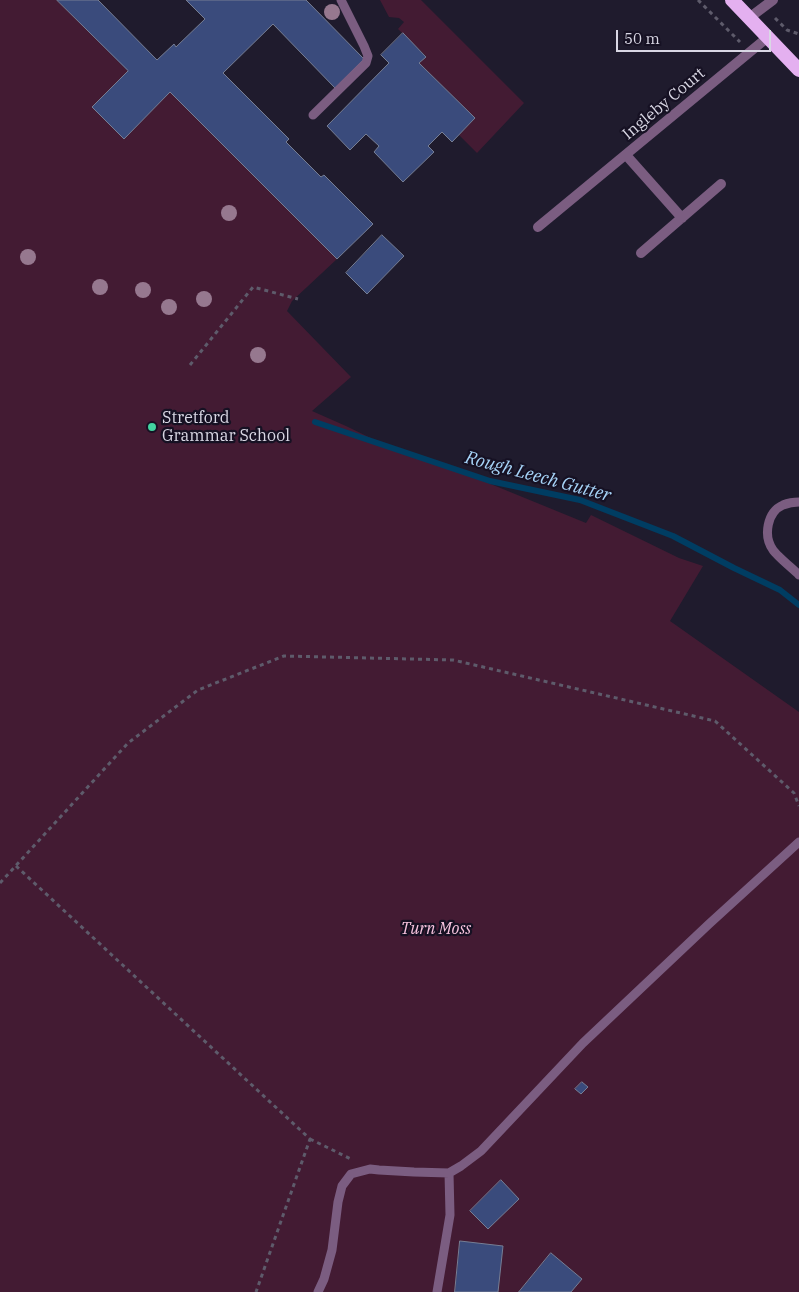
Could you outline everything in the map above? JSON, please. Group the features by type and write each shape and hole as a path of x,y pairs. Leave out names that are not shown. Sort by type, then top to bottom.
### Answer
{"highway":[{"path":"732,0 799,70"}],"street":[{"path":"749,18 773,0"},
{"name":"Ingleby Court","path":"538,227 768,37"},
{"name":"Ingleby Court","path":"626,155 682,218"},
{"path":"641,253 721,184"}],"lane":[{"path":"313,116 366,63 368,56 341,0"},
{"path":"799,502 784,504 774,511 769,522 767,535 773,550 799,575"},
{"path":"318,1292 324,1279 332,1250 342,1186 351,1174 370,1168 449,1173 461,1166 481,1150 583,1043 799,842"},
{"path":"437,1292 450,1215 449,1173"}],"path":[{"path":"698,0 750,53"},
{"path":"782,24 788,30 799,34"},
{"path":"190,365 253,287 298,299"},
{"path":"0,883 128,743 198,690 284,656 453,660 715,721 794,793 799,806"},
{"path":"16,866 310,1139 370,1168"},
{"path":"256,1292 310,1139"}],"green space":[{"name":"Turn Moss","path":"0,0 57,0 128,71 124,138 170,92 337,259 292,301 287,311 351,377 312,411 389,447 449,467 586,523 591,515 679,558 703,566 670,621 799,712 799,1292 0,1292"},
{"path":"380,0 421,0 524,103 477,153 459,135 475,118 419,63 426,56 398,29 404,22 399,18 389,17"}],"building":[{"path":"57,0 98,0 157,60 174,44 176,47 205,19 186,0 306,0 364,59 335,88 273,24 223,73 289,139 286,142 321,177 324,175 373,224 337,259 170,92 124,139 92,107 128,71"},
{"path":"403,33 426,57 419,63 475,118 452,142 442,132 428,146 434,152 403,182 374,152 379,146 366,134 350,150 327,126 389,63 381,55"},
{"path":"382,235 404,256 367,294 346,273"},
{"path":"582,1082 588,1087 581,1094 575,1089"},
{"path":"501,1180 519,1199 488,1229 470,1211"},
{"path":"460,1241 503,1246 498,1292 455,1292"},
{"path":"551,1253 582,1279 571,1292 519,1292"}],"waterway":[{"name":"Rough Leech Gutter","path":"315,422 490,481 580,500 673,536 780,590 799,605"}],"place":[{"name":"Stretford Grammar School","path":"152,427"}]}
